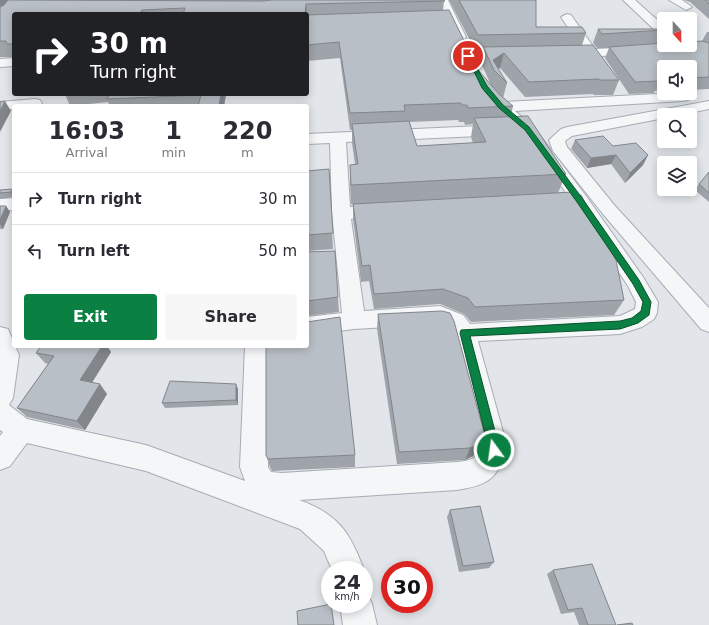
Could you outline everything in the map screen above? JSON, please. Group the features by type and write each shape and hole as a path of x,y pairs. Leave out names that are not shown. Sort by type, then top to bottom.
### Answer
{"street":[{"path":"443,0 445,20 468,56 479,77 501,107 527,128 580,200 636,282 647,302 646,313 634,321 620,325 464,333"},
{"path":"628,0 657,26"},
{"path":"674,0 686,7"},
{"path":"567,17 601,65"},
{"path":"554,54 592,54 652,50"},
{"path":"468,56 522,55"},
{"path":"0,63 12,62"},
{"path":"501,107 622,95 709,96"},
{"path":"23,104 35,103"},
{"path":"0,106 12,105"},
{"path":"709,105 567,132 557,140 559,148 609,210 709,323"},
{"path":"309,139 527,128"},
{"path":"338,137 341,214 337,257 354,320"},
{"path":"556,201 580,200"},
{"path":"341,214 396,210"},
{"path":"257,348 254,467 257,479 265,485 282,486 457,476 478,473 489,464 494,450 464,333 455,321 440,315 354,320 309,326"},
{"path":"0,336 7,355 0,398"},
{"path":"0,413 0,415 22,430 146,458 309,518 327,531 339,545 345,561"},
{"path":"0,457 22,430"},
{"path":"358,613 360,625"}],"building":[{"path":"8,0 445,1 306,4 305,12 184,12 185,8 142,10 141,12 12,12 12,44 7,44 6,41 0,41 0,7"},
{"path":"459,0 536,0 536,27 582,27 586,33 478,35"},
{"path":"449,10 479,71 499,94 513,106 468,108 467,105 462,105 461,103 404,105 405,111 350,113 339,42 309,45 309,15"},
{"path":"598,29 657,29 657,30 602,34"},
{"path":"697,41 709,43 709,77 697,78 697,60 657,60 657,81 635,82 609,47 657,44 657,52 697,52"},
{"path":"593,45 619,80 598,79 529,82 504,53 493,60 507,83 494,70 483,47"},
{"path":"109,96 178,96 107,99"},
{"path":"201,96 221,96 219,104 199,104"},
{"path":"5,101 0,111 0,102"},
{"path":"528,116 566,174 351,185 350,165 358,164 352,124 409,121 417,146 486,142 474,118"},
{"path":"603,136 613,146 636,143 648,155 630,173 616,155 591,158 575,140"},
{"path":"329,169 333,233 309,235 309,171"},
{"path":"709,172 709,193 699,184"},
{"path":"12,189 11,192 0,193 0,190"},
{"path":"573,192 575,196 581,195 616,260 624,300 475,307 468,298 443,289 374,294 370,265 362,266 353,204"},
{"path":"0,206 6,206 0,220"},
{"path":"335,251 338,297 309,301 309,252"},
{"path":"442,311 450,313 454,321 485,436 479,444 470,448 399,452 378,314"},
{"path":"340,317 355,455 268,459 266,455 266,348 309,348 309,322"},
{"path":"40,348 101,348 80,380 100,384 77,421 17,408 54,356 36,353"},
{"path":"170,381 236,384 236,400 162,403"},
{"path":"480,506 494,562 463,566 450,510"},
{"path":"592,564 616,625 588,625 582,608 568,610 553,570"},
{"path":"321,606 321,613 332,613 334,625 298,625 297,611"},
{"path":"632,623 633,625 617,625"}],"route":[{"path":"468,56 484,87 501,107 527,128 580,200 636,282 647,302 646,313 634,321 620,325 464,333 494,450"}]}
